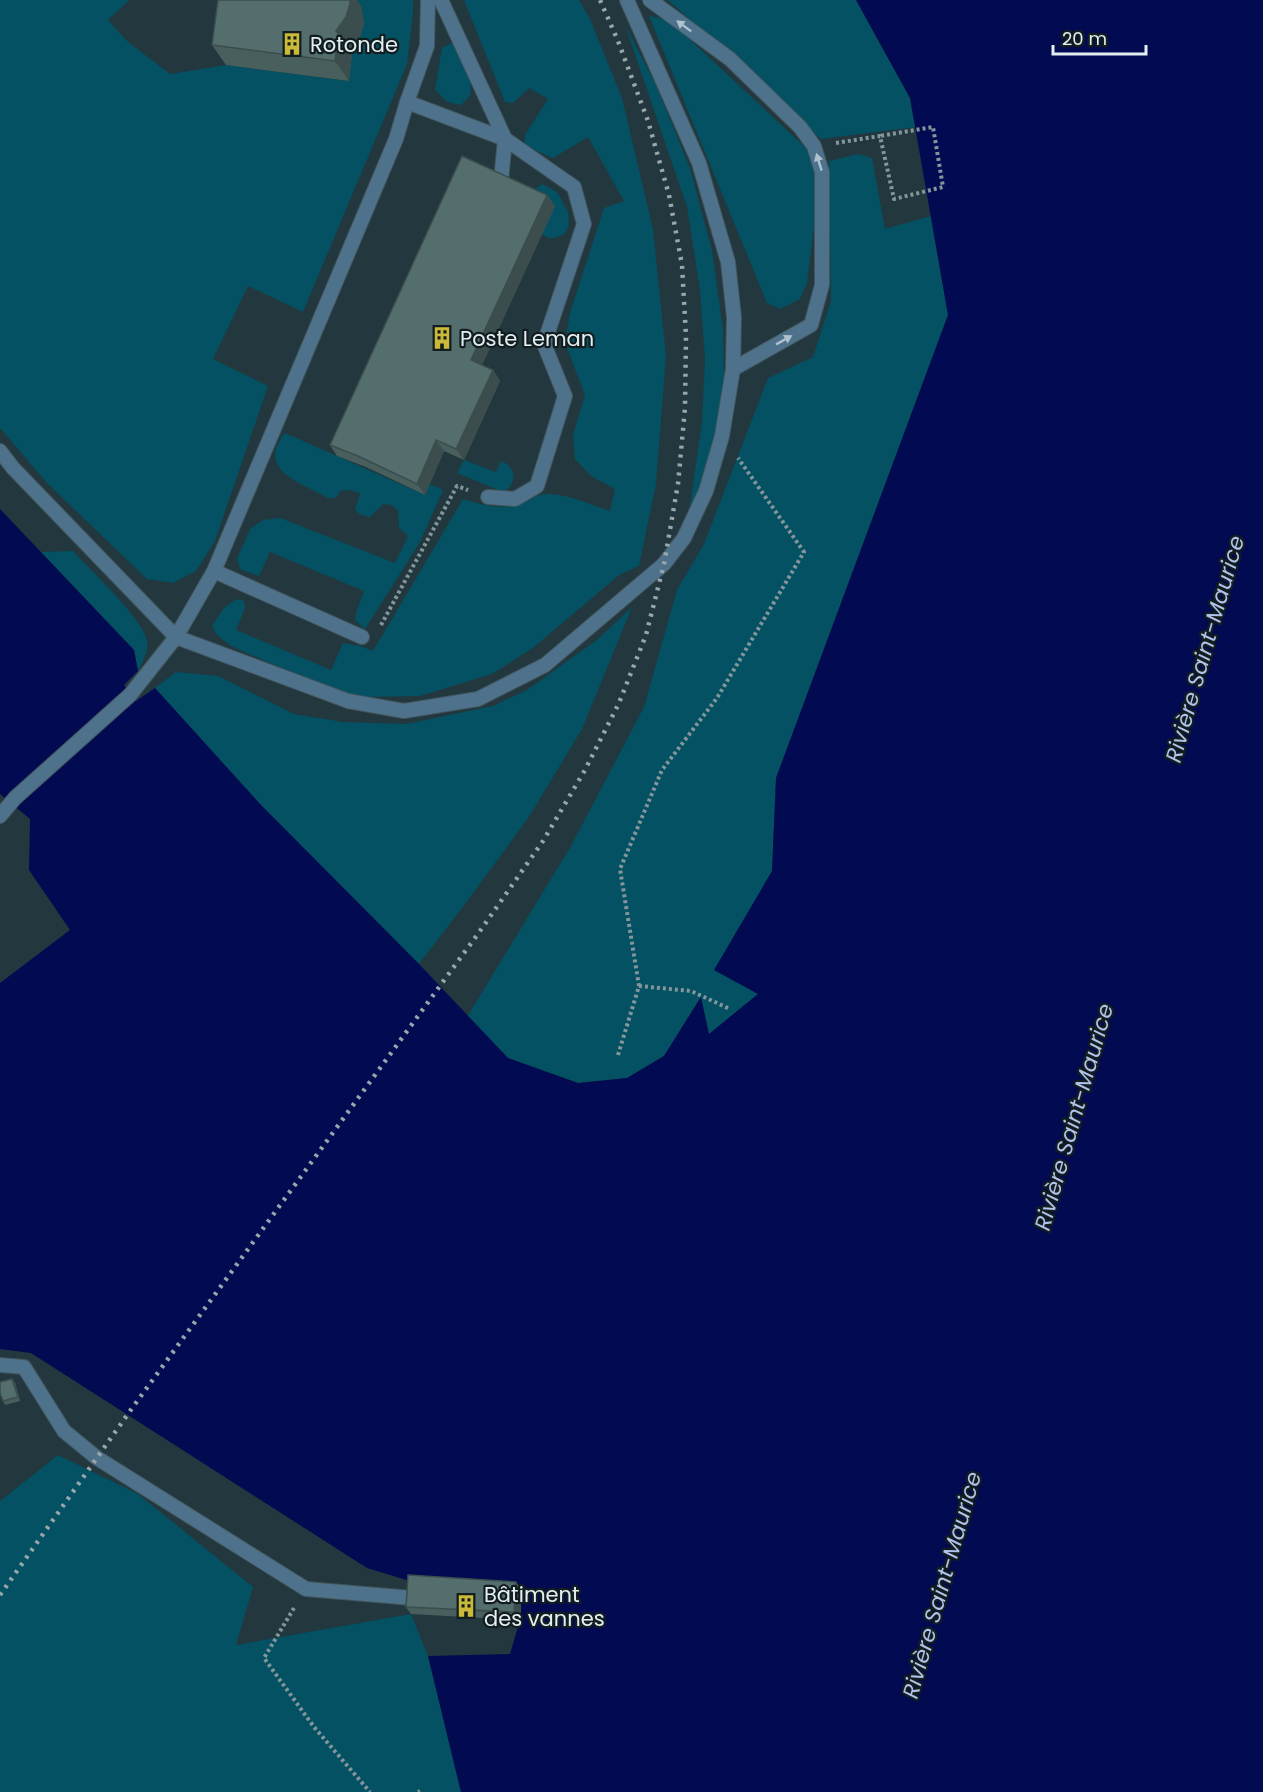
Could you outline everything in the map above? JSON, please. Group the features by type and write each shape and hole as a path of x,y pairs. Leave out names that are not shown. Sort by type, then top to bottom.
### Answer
{"lane":[{"path":"0,816 15,798 130,695 176,638 214,571 396,139 428,46 428,0"},
{"path":"441,0 506,138 501,181"},
{"path":"0,451 176,638 348,701 404,711 478,699 545,664 664,564 684,538 706,491 722,436 733,369 734,316 728,262 699,163 627,0"},
{"path":"650,0 730,59 800,127 814,146 822,172 822,285 811,325 733,369"},
{"path":"407,102 506,138 574,187 584,224 544,344 565,396 537,486 514,499 488,497"},
{"path":"214,571 362,637"},
{"path":"0,1365 24,1367 64,1431 97,1458 306,1589 412,1598"}],"path":[{"path":"814,146 933,127 943,187 894,199 880,136"},
{"path":"618,1055 639,986 620,869 662,770 717,698 804,552 722,436"},
{"path":"362,637 371,642 458,486 488,497"},
{"path":"639,986 691,991 730,1009"},
{"path":"306,1589 264,1658 314,1728 370,1792"}],"shaded area":[{"path":"0,0 129,0 108,20 127,41 170,74 226,65 348,81 352,53 350,51 360,37 355,0 413,0 407,64 303,312 248,286 213,359 268,386 215,541 196,571 173,583 147,579 47,483 0,428"},
{"path":"464,0 579,0 590,19 622,98 653,229 666,356 656,484 639,566 619,575 533,648 492,674 420,696 368,697 339,693 231,646 216,634 212,626 224,608 236,599 244,601 245,608 236,630 331,670 343,643 373,651 463,499 486,505 508,507 547,494 575,499 610,511 615,489 591,476 575,459 573,435 585,395 565,343 570,313 604,208 624,201 588,137 553,158 525,146 525,135 548,99 529,88 513,103 505,102"},
{"path":"668,0 856,0 910,98 915,127 821,139"},
{"path":"649,16 669,20 806,148 820,176 807,283 800,299 780,309 767,303"},
{"path":"625,25 656,85 690,168 712,251 723,330 724,384 711,462 688,521 702,422 705,358 700,290 687,207"},
{"path":"454,42 471,84 470,96 461,105 447,102 435,90 442,48"},
{"path":"858,154 872,158 885,229 931,216 948,315 776,778 772,871 715,970 758,994 709,1034 700,998 664,1056 627,1078 578,1083 508,1058 467,1017 571,846 644,707 677,590 704,544 768,378 813,357 831,301 829,161"},
{"path":"542,184 557,192 568,212 569,226 563,235 548,238 542,234 529,194"},
{"path":"285,433 425,495 430,484 443,490 420,542 365,629 355,620 364,591 270,552 259,576 240,569 237,558 251,528 263,520 280,518 395,563 408,536 399,528 398,510 391,505 383,504 370,517 361,515 355,510 360,493 349,490 340,491 336,498 328,498 285,474 278,466 275,457 277,446"},
{"path":"464,460 496,472 501,461 513,471 511,485 503,492 457,473"},
{"path":"73,551 126,607 143,630 147,648 138,671 134,650 41,552"},
{"path":"632,607 582,729 529,817 419,964 260,804 155,688 176,672 218,676 294,714 343,722 406,724 493,706 527,690 598,639"},
{"path":"58,1455 138,1494 253,1587 236,1645 411,1614 428,1656 461,1792 0,1792 0,1501"}],"water":[{"name":"Rivière Saint-Maurice","path":"856,0 1263,0 1263,1792 461,1792 428,1656 510,1654 520,1620 522,1589 413,1582 367,1568 31,1353 0,1349 0,983 70,930 29,870 30,819 0,794 0,509 134,650 138,671 124,685 136,701 155,688 260,804 419,964 508,1058 578,1083 627,1078 664,1056 701,997 709,1034 758,994 714,970 772,871 776,778 948,315 910,98"}],"building":[{"name":"Rotonde","path":"218,0 350,0 350,4 346,17 336,31 338,33 335,61 212,45"},
{"name":"Poste Leman","path":"462,156 547,195 471,360 493,370 456,449 436,440 417,484 330,445"},
{"path":"12,1379 18,1397 3,1401 0,1382"},
{"name":"Bâtiment des vannes","path":"408,1575 516,1582 514,1612 406,1607"}],"railway":[{"path":"0,1595 130,1411 543,841 585,770 619,703 646,635 664,564 678,484 685,408 686,336 682,265 669,195 648,121 600,0"}],"place":[{"name":"Rotonde","path":"292,44"},
{"name":"Poste Leman","path":"442,338"},
{"name":"Bâtiment des vannes","path":"466,1606"}]}
